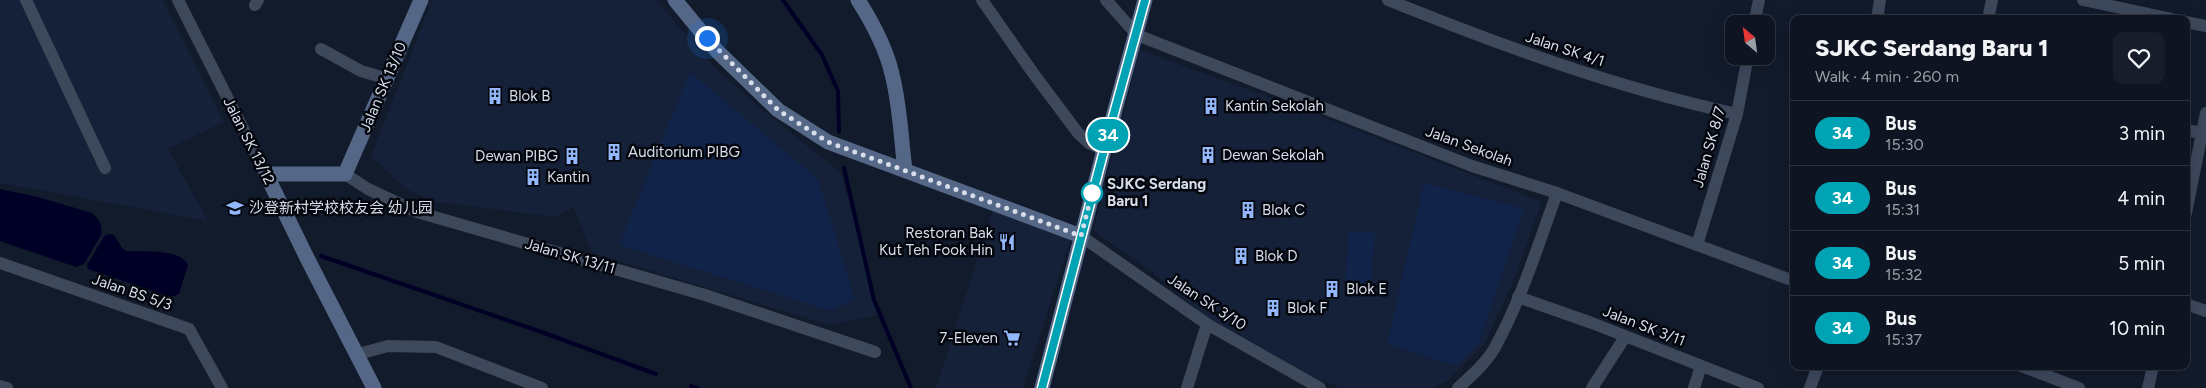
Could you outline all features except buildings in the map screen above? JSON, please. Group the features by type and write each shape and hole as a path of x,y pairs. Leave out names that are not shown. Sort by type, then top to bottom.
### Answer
{"street":[{"path":"26,0 105,168"},
{"name":"Jalan SK 13/12","path":"178,0 374,388"},
{"name":"Jalan SK 13/10","path":"345,174 388,79 420,0"},
{"path":"675,0 717,51 778,110 828,142 1081,236"},
{"path":"858,0 880,40 892,72 898,105 905,170"},
{"path":"982,0 1078,133 1089,143 1104,150"},
{"path":"1106,0 1136,35"},
{"path":"1042,388 1145,0"},
{"name":"Jalan SK 4/1","path":"1388,0 1470,34 1578,72 1686,103 1737,114"},
{"path":"1756,15 1759,0"},
{"path":"1878,15 1880,0"},
{"path":"1989,15 1992,0"},
{"path":"2084,0 2153,15"},
{"path":"2190,23 2206,26"},
{"name":"Jalan Sekolah","path":"1136,35 1472,166 1557,193 1790,280"},
{"path":"321,49 361,70 388,79"},
{"name":"Jalan SK 8/7","path":"1696,245 1737,114 1746,65"},
{"path":"2190,193 2206,113"},
{"path":"2190,131 2202,133"},
{"path":"266,174 345,174"},
{"name":"Jalan SK 13/11","path":"345,174 368,189 418,212 705,295 875,352"},
{"path":"1458,388 1475,372 1493,350 1518,297 1557,193"},
{"name":"Jalan SK 3/10","path":"1081,236 1207,324 1320,388"},
{"name":"Jalan BS 5/3","path":"0,263 189,329 222,388"},
{"name":"Jalan SK 3/11","path":"1518,297 1758,388"},
{"path":"2190,305 2206,311"},
{"path":"1187,388 1207,324"},
{"path":"1592,388 1626,337"},
{"path":"358,354 388,346 436,347 542,388"},
{"path":"1694,388 1701,366"},
{"path":"1810,388 1817,370"},
{"path":"2032,370 2079,388"},
{"path":"2148,388 2152,370"},
{"path":"0,386 7,388"}],"shaded area":[{"path":"0,0 163,0 224,122 168,149 208,221 0,183"},
{"path":"432,0 656,0 716,69 841,173 879,315 830,325 592,253 573,207 555,217 436,202 406,189 371,156"},
{"path":"1140,50 1299,108 1542,202 1512,285 1485,343 1449,380 1431,388 1341,388 1312,376 1202,314 1155,274 1093,231"},
{"path":"690,72 818,179 855,299 832,311 619,245"},
{"path":"1424,183 1524,209 1479,342 1456,366 1387,344"},
{"path":"0,189 38,197 92,213 100,223 101,235 84,264 76,267 0,241"},
{"path":"993,210 1071,239 1023,388 936,388"},
{"path":"1349,231 1375,233 1371,285 1345,283"},
{"path":"105,235 114,235 126,251 169,253 184,260 188,265 179,294 171,297 88,269 87,265"}],"waterway":[{"path":"783,0 822,55 838,91 839,132"},
{"path":"844,168 874,300 911,388"},
{"path":"321,256 536,330 656,374"},
{"path":"691,386 697,388"}],"bus line":[{"name":"34","path":"1042,388 1145,0"}],"place":[{"name":"Blok B","path":"495,96"},
{"name":"Kantin Sekolah","path":"1211,106"},
{"name":"Auditorium PIBG","path":"614,152"},
{"name":"Dewan Sekolah","path":"1208,155"},
{"name":"Dewan PIBG","path":"572,156"},
{"name":"Kantin","path":"533,177"},
{"name":"SJKC Serdang Baru 1","path":"1092,193"},
{"name":"沙登新村学校校友会 幼儿园","path":"235,208"},
{"name":"Blok C","path":"1248,210"},
{"name":"Restoran Bak Kut Teh Fook Hin","path":"1007,242"},
{"name":"Blok D","path":"1241,256"},
{"name":"Blok E","path":"1332,289"},
{"name":"Blok F","path":"1273,308"},
{"name":"7-Eleven","path":"1012,338"}],"route":[{"path":"707,38 717,51 778,110 828,142 1081,236 1092,193"}]}
